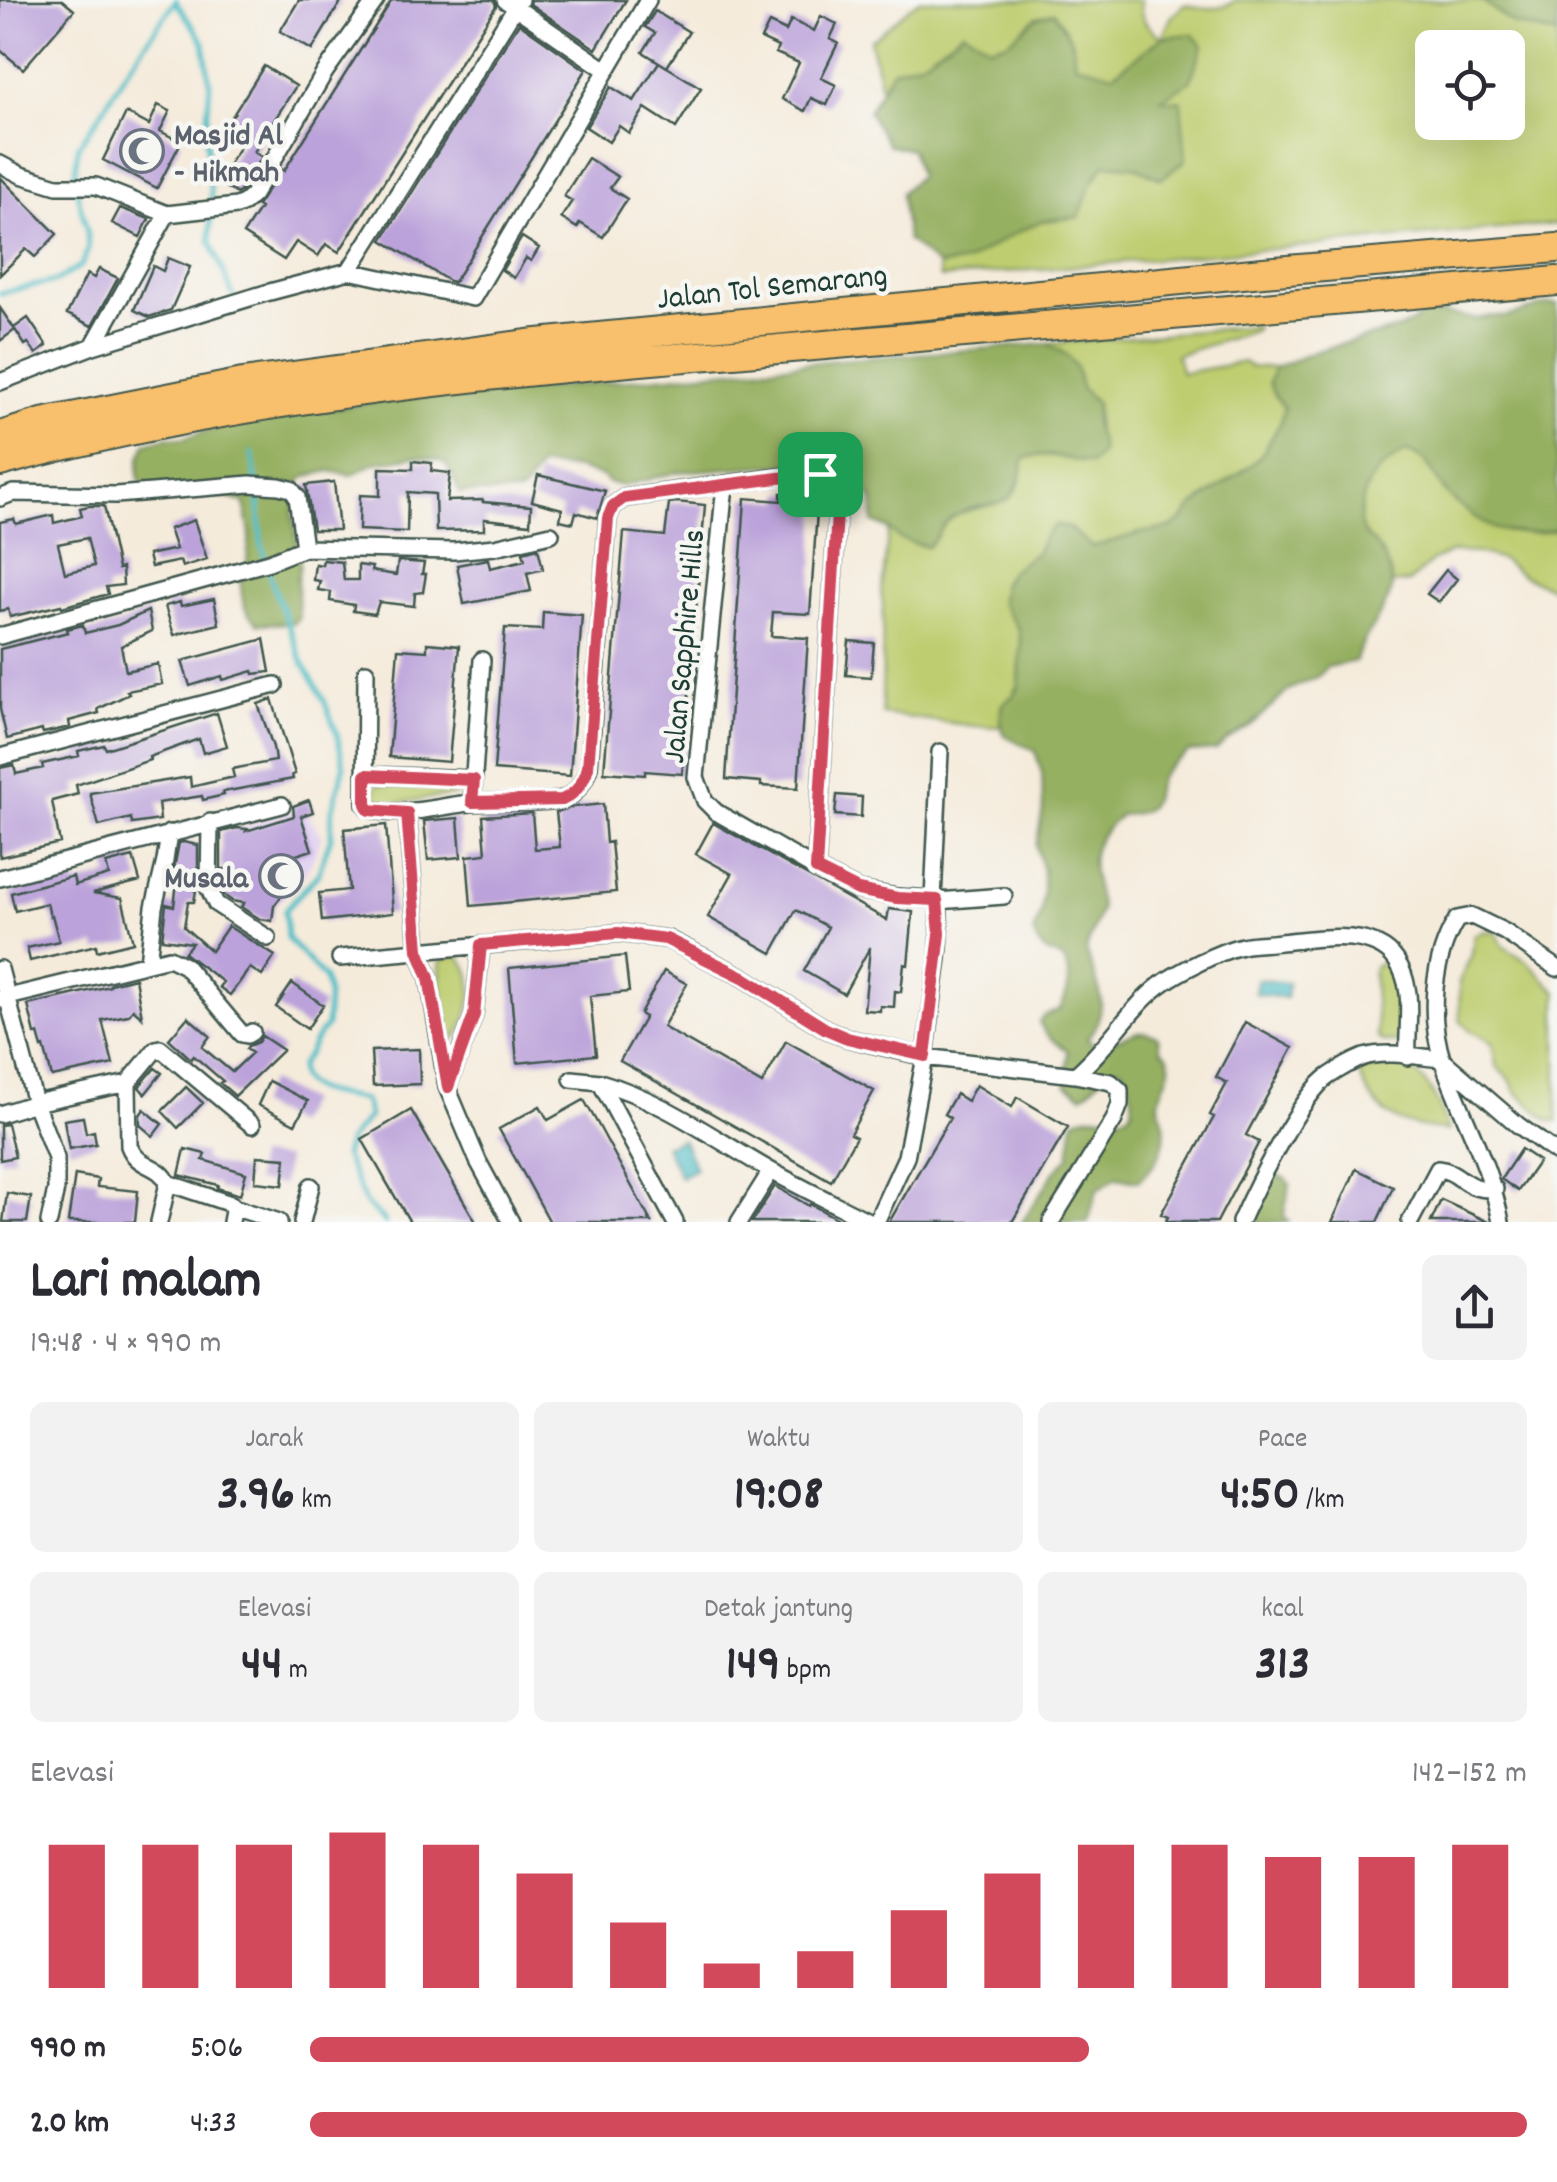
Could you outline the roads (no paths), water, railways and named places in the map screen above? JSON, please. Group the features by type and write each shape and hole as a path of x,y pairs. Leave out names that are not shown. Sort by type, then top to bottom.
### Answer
{"highway":[{"name":"Jalan Tol Semarang","path":"0,436 244,383 527,344 1263,272 1557,248"},
{"name":"Jalan Tol Semarang","path":"0,462 248,408 530,370 1557,281"}],"street":[{"path":"364,17 366,0"},
{"path":"0,164 57,186 96,186 167,214 244,203 253,195 325,72 376,0"},
{"path":"0,382 93,346 349,271 475,296 648,0"},
{"path":"349,271 513,2 606,70"},
{"path":"93,346 167,214"},
{"name":"Jalan Sapphire Hills","path":"366,672 369,810 407,813 472,802 562,800 577,790 588,767 608,518 613,506 624,498 828,473 836,477 838,485 816,869"},
{"path":"0,498 13,493 116,494 256,484 291,489 297,497 304,548"},
{"name":"Jalan Sapphire Hills","path":"725,485 696,777 705,801 716,812 858,890 935,900 1004,896"},
{"path":"0,636 267,563 304,548 454,551 551,534"},
{"path":"472,802 482,660"},
{"path":"0,756 276,686"},
{"path":"572,1079 600,1082 639,1096 873,1222 906,1158 925,1056 940,934 935,900 940,752"},
{"path":"366,775 474,780"},
{"path":"0,878 282,805"},
{"path":"407,813 418,950 429,978 448,1087 478,1161 511,1222"},
{"path":"210,822 212,898 268,938"},
{"path":"148,963 169,833"},
{"path":"1501,1222 1495,1189 1442,1059 1434,1010 1437,974 1446,937 1457,919 1472,916 1505,932 1557,968"},
{"path":"340,958 618,933 666,939 743,977 847,1038 925,1056 1111,1082 1120,1090 1114,1120 1051,1222"},
{"path":"1075,1075 1092,1062 1159,986 1186,970 1242,946 1346,936 1374,943 1393,954 1404,973 1409,996 1408,1056"},
{"path":"448,1087 474,1015 481,945"},
{"path":"3,998 164,958 180,962 242,1034 252,1032"},
{"path":"0,968 3,998 58,1168 49,1222"},
{"path":"0,1114 128,1083 156,1049 162,1048 252,1125"},
{"path":"1240,1222 1258,1183 1308,1100 1328,1076 1364,1057 1442,1059 1518,1125 1557,1153"},
{"path":"600,1082 675,1222"},
{"path":"128,1083 130,1146 138,1162 162,1173 168,1183 228,1202 232,1215 278,1222"},
{"path":"1410,1222 1438,1169 1447,1170 1474,1188 1495,1189"},
{"path":"739,1222 772,1171"},
{"path":"159,1222 168,1183"},
{"path":"302,1222 311,1186"}],"water":[{"path":"1257,979 1288,983 1286,998 1255,994"},
{"path":"682,1139 696,1169 680,1177 665,1146"}],"waterway":[{"path":"0,293 56,281 82,265 88,249 74,180 78,146 176,0"},
{"path":"176,2 204,42 210,84 206,132 210,241 233,295"},
{"path":"252,453 261,541 271,580 302,661 324,700 344,767 332,811 331,837 318,874 285,910 287,938 324,978 328,995 326,1027 301,1063 300,1076 313,1088 364,1100 369,1116 349,1140 344,1155 366,1204 385,1222"}],"place":[{"name":"Masjid Al - Hikmah","path":"142,151"},
{"name":"Musala","path":"281,876"}]}
